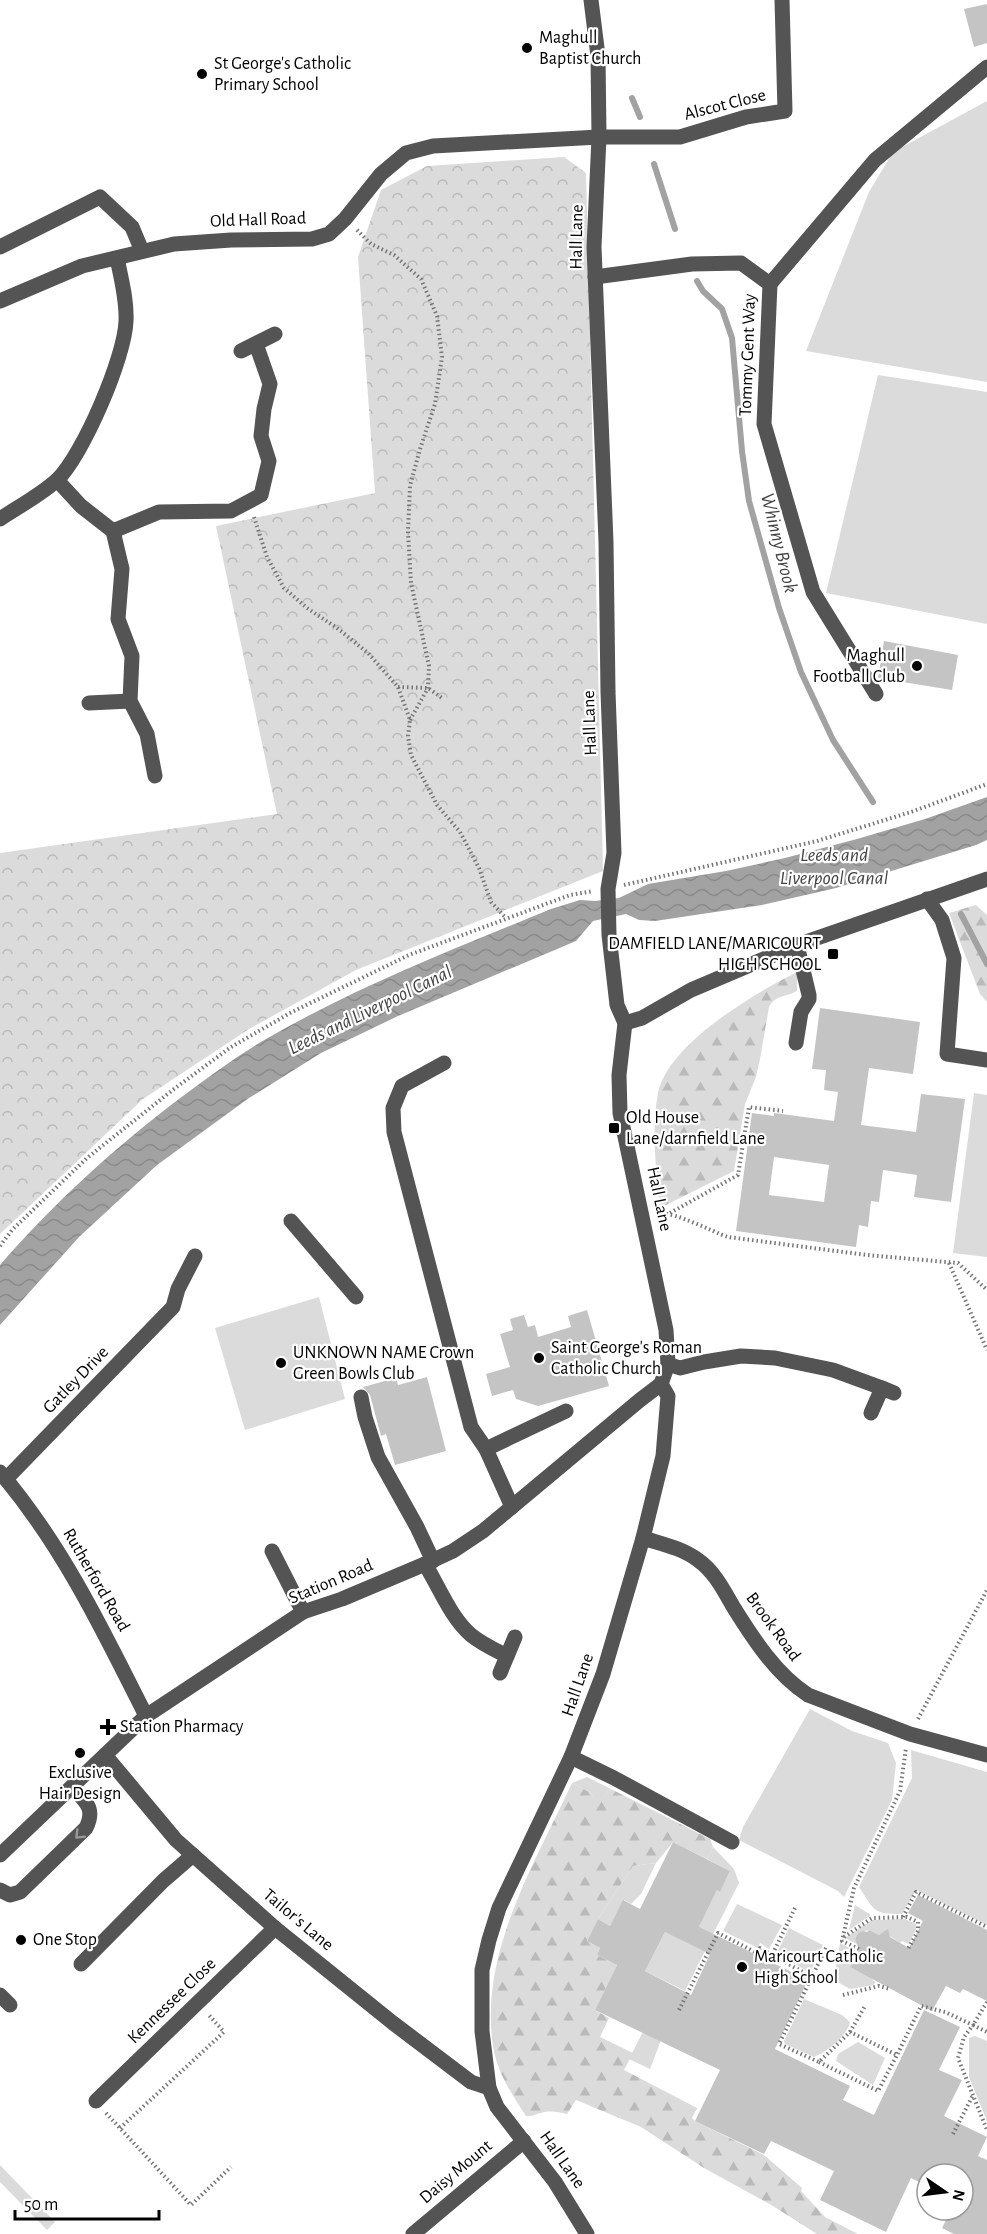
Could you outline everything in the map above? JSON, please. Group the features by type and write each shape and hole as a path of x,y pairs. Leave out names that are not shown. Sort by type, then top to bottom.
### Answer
{"street":[{"name":"Hall Lane","path":"587,2234 555,2181 497,2107 489,2088 484,2062 481,2000 482,1970 499,1908 571,1757 603,1674 660,1472 667,1423 668,1395 661,1384 668,1364 666,1330 620,1113 620,1075 625,1023 617,1005 609,935 608,894 614,853 608,692 606,542 594,247 599,137 598,56 591,0"},
{"name":"Alscot Close","path":"599,137 680,137 746,117 785,111 782,0"},
{"path":"770,284 875,160 987,67"},
{"name":"Old Hall Road","path":"0,301 82,266 174,244 231,240 312,239 329,234 345,219 381,174 406,153 433,146 599,137"},
{"path":"0,248 100,197 132,227 142,251"},
{"path":"0,519 57,480 83,443 109,384 124,337 125,304 117,258"},
{"name":"Tommy Gent Way","path":"595,277 692,264 741,263 770,284 764,424 813,592 876,694"},
{"path":"241,351 275,334"},
{"path":"113,531 159,512 231,511 261,495 269,461 261,436 270,384 256,344"},
{"path":"57,480 81,506 113,531 122,569 118,619 132,656 130,701 147,734 155,776"},
{"path":"89,702 130,701"},
{"path":"625,1023 642,1018 691,990 797,945 987,879"},
{"path":"927,899 942,920 954,958 947,1054 987,1060"},
{"path":"795,1043 801,1012 809,999 797,945"},
{"path":"444,1063 402,1086 393,1108 394,1132 471,1427 486,1449 512,1507"},
{"path":"291,1221 356,1297"},
{"name":"Gatley Drive","path":"5,1483 173,1307 178,1289 195,1256"},
{"path":"668,1364 680,1368 741,1356 776,1358 833,1370 888,1391 871,1413"},
{"name":"Station Road","path":"0,1855 146,1716 303,1612 429,1563 453,1551 483,1531 661,1384"},
{"path":"361,1397 378,1457 417,1527 429,1563 457,1619 481,1643 507,1656"},
{"path":"486,1449 566,1411"},
{"name":"Rutherford Road","path":"5,1483 45,1531 89,1602 146,1716"},
{"name":"Brook Road","path":"643,1538 686,1552 700,1561 714,1575 746,1627 772,1662 794,1686 808,1695 910,1734 987,1755"},
{"path":"272,1551 303,1612"},
{"path":"500,1673 515,1637"},
{"name":"Tailor's Lane","path":"105,1755 176,1840 275,1928 471,2082 489,2088"},
{"path":"571,1757 732,1842"},
{"path":"0,1890 10,1895 20,1892 86,1828 91,1820 89,1806 72,1787"},
{"path":"81,1964 162,1881 193,1854"},
{"name":"Kennessee Close","path":"96,2101 275,1928"},
{"name":"Daisy Mount","path":"413,2234 524,2141"}],"path":[{"path":"345,219 370,244 394,255 421,279 437,316 442,357 435,405 410,486 408,532 411,583 429,666 428,688 410,720 408,736 411,755 437,805 460,832 479,868 491,902 506,918"},
{"path":"249,501 267,557 284,588 368,653 398,687 410,720"},
{"path":"398,687 428,688 442,698"},
{"path":"0,1246 12,1230 87,1158 231,1047 292,1011 409,956 570,895 608,894 817,841 912,812 987,784"},
{"path":"662,1214 669,1213 738,1174 749,1107 783,1111"},
{"path":"669,1213 729,1237 958,1263 987,1290"},
{"path":"949,1263 987,1350"},
{"path":"859,1950 842,1941 854,1888 900,1791 910,1734 987,1590"},
{"path":"903,1917 916,1892 987,1927"},
{"path":"772,1955 795,1908"},
{"path":"843,1937 872,1918 903,1917 918,1922 918,1931 908,1949"},
{"path":"679,2010 718,1933 757,1953 759,1948 812,1977"},
{"path":"826,1948 779,2044 878,2091 921,2006 945,2012 987,2032"},
{"path":"843,1995 879,1986 890,1989"},
{"path":"987,2002 964,2037 958,2058 987,2130"},
{"path":"120,2128 224,2032 198,2003"},
{"path":"819,2062 850,2032 865,2006"},
{"path":"850,2032 897,2055"},
{"path":"953,2134 973,2095"},
{"path":"96,2101 190,2205 231,2167"}],"green space":[{"path":"987,101 987,382 806,351 869,192 893,152"},
{"path":"564,157 586,173 603,871 356,970 249,1029 143,1099 0,1234 0,853 277,814 216,526 375,493 358,257 381,190 427,166"},
{"path":"878,375 987,392 987,624 826,593"},
{"path":"976,905 987,915 987,1002 980,994 949,913"},
{"path":"797,972 797,991 778,998 769,1007 756,1077 745,1104 734,1171 660,1208 655,1122 658,1093 665,1075 678,1056 716,1022 759,993"},
{"path":"974,1093 987,1095 987,1257 953,1253"},
{"name":"UNKNOWN NAME Crown Green Bowls Club","path":"319,1297 345,1399 245,1430 215,1328"},
{"path":"810,1709 852,1731 888,1743 896,1763 892,1800 844,1897 838,1891 739,1840 743,1827"},
{"path":"911,1750 987,1772 987,1925 916,1890 902,1914 879,1912 875,1910 859,1887 912,1778"},
{"path":"587,1777 611,1789 597,1804 591,1793 572,1783"},
{"path":"572,1783 591,1793 597,1803 611,1789 710,1839 713,1847 707,1859 673,1842 656,1863 633,1866 598,1919 587,1941 600,1948 597,1955 617,1965 595,2010 609,2018 600,2037 633,2053 624,2070 697,2108 692,2118 695,2121 764,2155 802,2188 801,2191 825,2217 858,2234 817,2234 773,2206 704,2168 641,2127 576,2100 567,2114 548,2112 526,2116 506,2083 495,2056 491,2011 494,1977 513,1910"},
{"path":"713,1847 734,1869 739,1883 710,1940 696,1933 717,1890 720,1891 730,1871 707,1859"},
{"path":"656,1863 641,1894 631,1904 624,1900 610,1926 598,1919 633,1866"},
{"path":"737,1904 782,1925 769,1949 760,1943 758,1948 723,1931"},
{"path":"855,1905 871,1915 849,1930"},
{"path":"905,1919 916,1924 909,1944 902,1941 900,1943 884,1932 879,1935 869,1930 858,1933 855,1939 857,1944 845,1938 872,1920"},
{"path":"789,1928 823,1945 810,1973 777,1953"},
{"path":"665,1932 706,1949 685,1991 645,1971"},
{"path":"840,1943 858,1952 850,1967 869,1976 875,1982 874,1985 850,1989 834,1980"},
{"path":"804,1999 842,2015 850,2022 845,2033 836,2042 814,2057 785,2044 784,2041"},
{"path":"649,2020 666,2027 650,2069 629,2059"},
{"path":"975,2036 987,2041 987,2121 969,2077 969,2038"},
{"path":"858,2042 885,2058 873,2085 836,2061 838,2054"},
{"path":"0,2165 55,2222 47,2230 0,2182"}],"water":[{"name":"Leeds and Liverpool Canal","path":"987,797 987,840 976,845 836,888 762,905 655,921 639,920 626,914 593,921 576,941 398,1016 321,1053 249,1098 157,1165 79,1237 0,1325 0,1265 43,1219 110,1155 158,1115 234,1059 300,1020 406,969 551,909 580,900 619,898 648,884 785,858 925,819"}],"building":[{"path":"987,4 987,43 974,47 964,9"},
{"name":"Maghull Football Club","path":"884,641 958,655 952,690 878,678"},
{"path":"820,1008 920,1022 913,1074 869,1068 861,1125 916,1132 921,1094 965,1099 951,1202 914,1197 917,1175 883,1170 879,1202 871,1201 868,1227 859,1225 856,1247 736,1231 752,1113 774,1116 774,1113 834,1121 838,1092 824,1090 826,1070 812,1069","holes":["774,1157 829,1165 824,1202 769,1195"]},
{"name":"Saint George's Roman Catholic Church","path":"587,1310 609,1386 538,1406 516,1399 513,1390 492,1396 486,1374 510,1367 500,1334 513,1330 510,1319 524,1315 528,1327 535,1325 538,1337 571,1327 568,1316"},
{"path":"427,1377 446,1451 395,1465 386,1434 381,1436 370,1395 363,1387 396,1378 398,1385"},
{"path":"673,1842 730,1871 720,1892 717,1890 699,1927 808,1980 775,2049 850,2086 843,2100 874,2115 924,2010 960,2027 939,2070 962,2080 944,2116 987,2137 978,2156 987,2160 987,2234 954,2234 942,2228 945,2222 975,2222 975,2162 915,2162 915,2180 911,2178 886,2232 820,2200 834,2171 771,2141 764,2154 695,2121 720,2070 595,2010 617,1965 597,1955 600,1948 587,1941 598,1919 610,1926 623,1900 640,1909","holes":["665,1932 710,1954 691,1995 645,1971"]},
{"path":"918,1895 987,1930 987,2001 963,1989 960,1993 946,1986 932,2011 850,1967 859,1950 855,1939 858,1933 863,1931 869,1930 879,1935 888,1929 890,1937 909,1948 923,1921 908,1913"}],"waterway":[{"name":"Whinny Brook","path":"632,98 640,117"},
{"name":"Whinny Brook","path":"654,164 675,229"},
{"name":"Whinny Brook","path":"697,281 703,291 722,309 732,338 749,501 779,608 801,672 833,740 873,802"},
{"name":"Whinny Brook","path":"961,914 987,964"}],"place":[{"name":"Maghull Baptist Church","path":"527,48"},
{"name":"St George's Catholic Primary School","path":"202,74"},
{"name":"Maghull Football Club","path":"917,666"},
{"name":"DAMFIELD LANE/MARICOURT HIGH SCHOOL","path":"833,954"},
{"name":"Old House Lane/darnfield Lane","path":"614,1128"},
{"name":"Saint George's Roman Catholic Church","path":"539,1358"},
{"name":"UNKNOWN NAME Crown Green Bowls Club","path":"281,1363"},
{"name":"Station Pharmacy","path":"108,1727"},
{"name":"Exclusive Hair Design","path":"80,1753"},
{"name":"One Stop","path":"21,1940"},
{"name":"Maricourt Catholic High School","path":"742,1967"}]}
